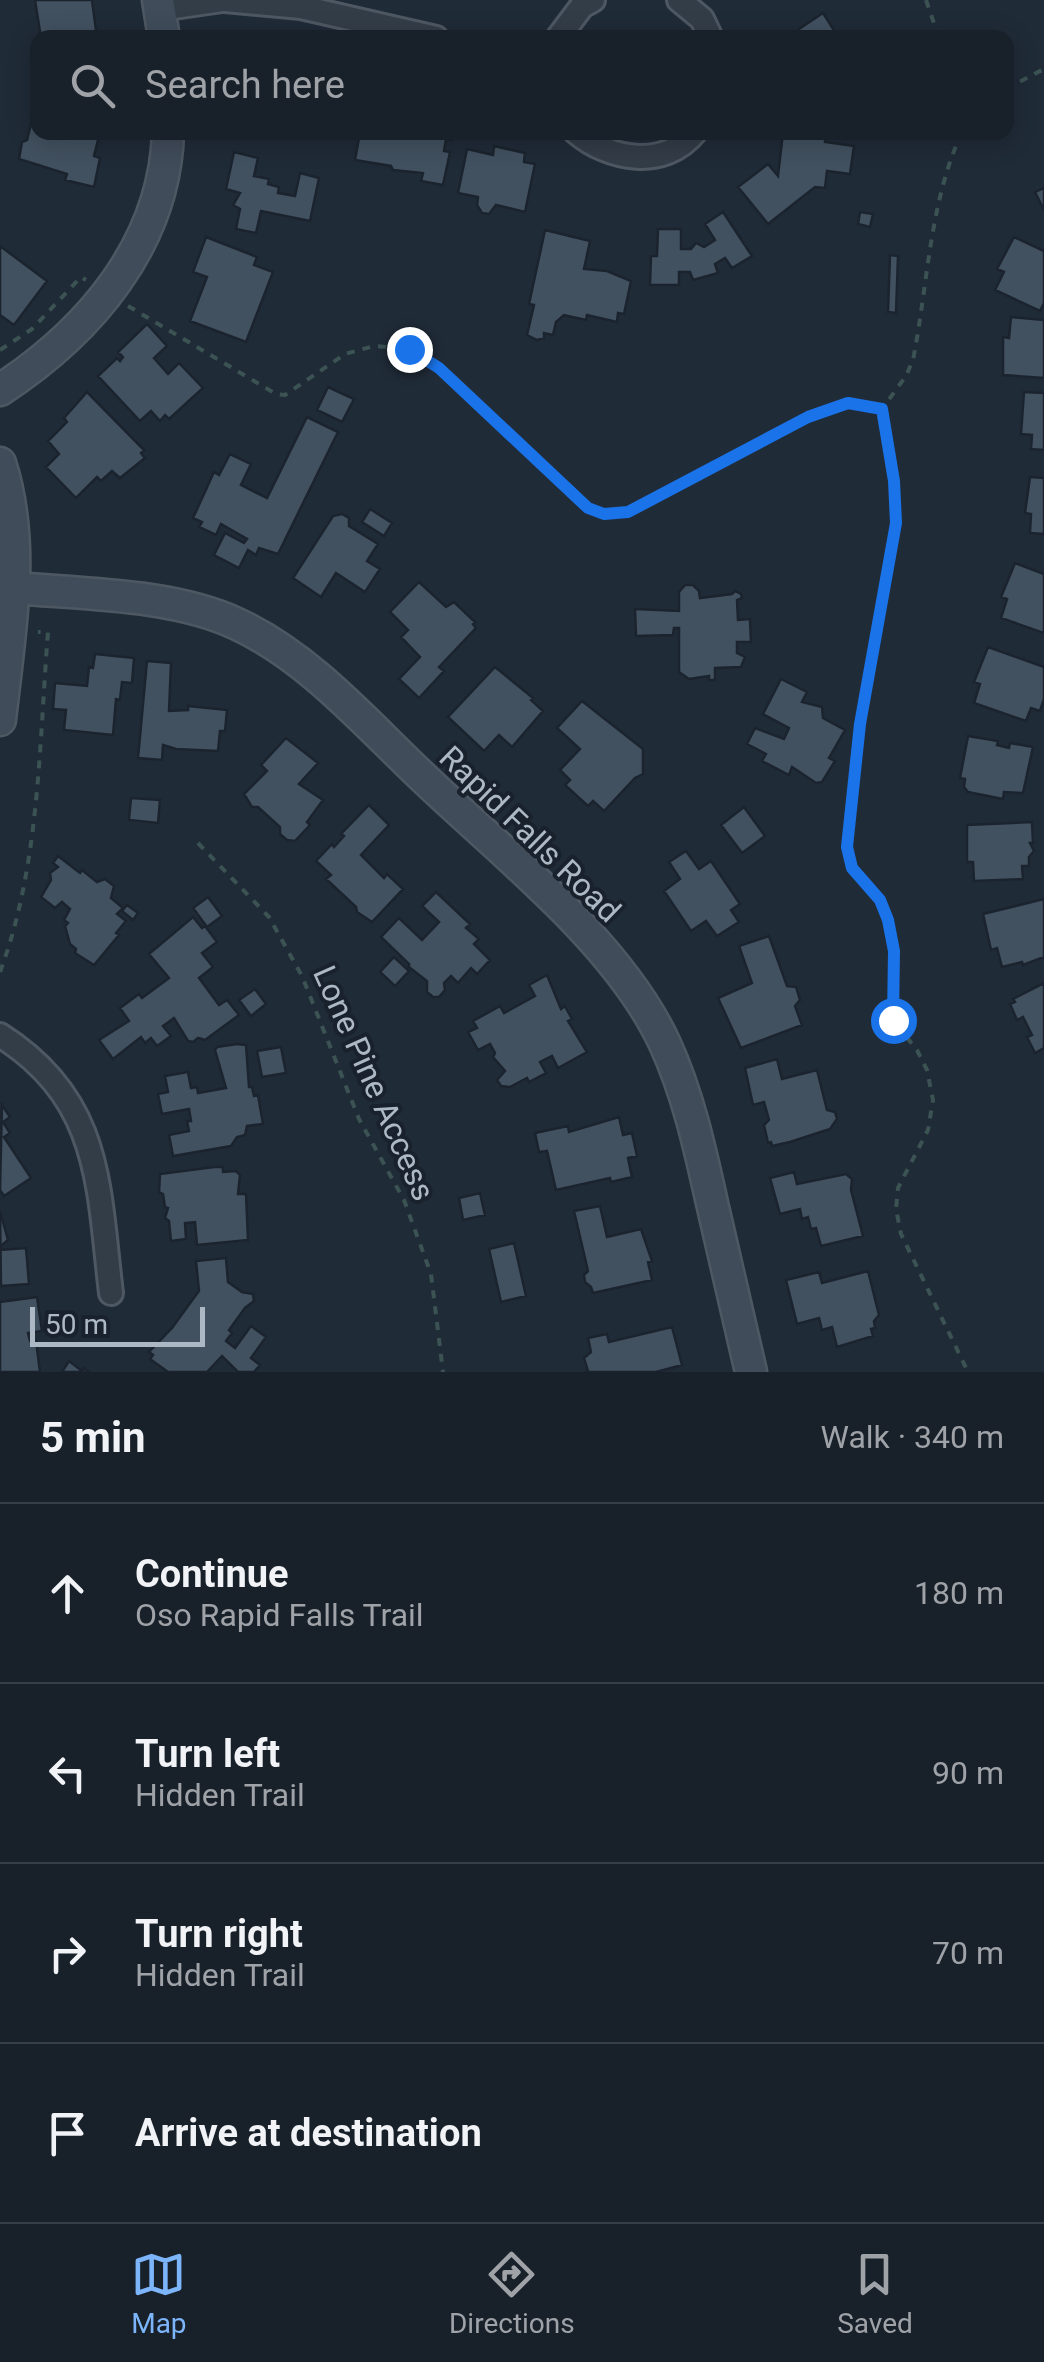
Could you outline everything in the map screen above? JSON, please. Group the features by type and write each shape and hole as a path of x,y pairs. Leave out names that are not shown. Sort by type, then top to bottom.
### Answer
{"street":[{"path":"160,16 223,0 301,7 401,30"},
{"path":"564,30 582,6 593,0"},
{"path":"679,0 702,19 708,30"},
{"path":"0,390 72,336 122,274 153,206 167,140"},
{"path":"585,140 594,148 626,158 660,155 689,140"},
{"path":"0,463 12,508 14,588 0,720"},
{"name":"Rapid Falls Road","path":"14,588 186,607 234,622 271,642 333,693 580,928 648,1011 680,1078 700,1148 751,1372"},
{"path":"0,1035 46,1070 85,1133 97,1175 111,1293"}],"path":[{"path":"926,0 936,30"},
{"path":"1014,85 1044,69"},
{"path":"959,140 942,195 913,360 882,409 894,481 896,523 860,724 847,847 852,868 880,900 888,920 894,951 893,1020 918,1050 933,1100 928,1130 898,1188 896,1209 901,1234 968,1372"},
{"path":"0,350 32,329 82,276 85,280"},
{"path":"130,306 276,394 286,395 345,354 374,346 409,349 439,368 588,508 604,514 628,512 808,417 848,403 882,409"},
{"path":"0,972 12,939 32,834 48,632 33,632"},
{"name":"Lone Pine Access","path":"198,843 269,917 302,976 359,1119 404,1200 431,1274 443,1372"}],"building":[{"path":"35,0 92,0 96,30 40,30"},
{"path":"823,13 834,30 800,30"},
{"path":"30,128 30,140 98,140 94,156 100,158 94,187 65,180 67,174 19,159 22,142 27,140"},
{"path":"359,140 446,140 444,151 450,152 443,185 421,181 423,173 355,160"},
{"path":"782,140 825,140 854,146 850,174 827,171 825,188 815,187 768,224 738,187 768,164 778,176"},
{"path":"494,146 525,153 524,162 535,164 525,212 496,205 489,214 482,213 478,197 458,193 467,149 493,155"},
{"path":"234,152 258,158 254,176 269,179 268,184 279,187 278,193 295,196 300,173 319,178 310,221 261,211 256,233 236,229 240,209 233,205 240,193 226,189"},
{"path":"1044,188 1044,210 1035,192"},
{"path":"723,212 752,256 732,268 725,258 715,264 718,273 693,280 690,272 679,272 679,285 650,285 651,256 657,256 658,229 681,229 681,249 691,249 696,243 704,247 715,240 705,224"},
{"path":"860,212 873,214 870,227 858,224"},
{"path":"545,230 590,241 584,269 607,271 631,281 624,314 618,313 617,322 587,315 586,320 564,315 556,322 553,335 544,333 544,338 537,340 527,335 534,305 529,304"},
{"path":"206,237 257,257 254,265 273,272 246,342 190,321 207,277 193,272"},
{"path":"1014,237 1044,251 1044,303 1040,311 995,290 1004,272 997,269"},
{"path":"0,246 47,281 14,325 0,315"},
{"path":"890,255 898,256 896,313 888,312"},
{"path":"1011,317 1044,320 1044,378 1003,375 1003,337 1009,338"},
{"path":"147,324 167,346 154,358 168,374 179,363 203,388 169,419 165,415 160,421 151,411 140,421 98,376 117,358 120,361 123,357 118,352"},
{"path":"328,387 354,399 342,422 317,410"},
{"path":"87,392 144,450 141,453 145,458 120,478 112,471 101,481 97,477 76,498 46,467 59,454 48,441 67,422 64,418"},
{"path":"1024,392 1044,393 1044,450 1031,449 1032,435 1021,434"},
{"path":"307,417 338,432 278,554 259,548 256,555 248,550 239,568 214,555 225,533 244,543 247,539 221,524 216,535 199,527 202,522 193,518 214,472 219,475 230,454 251,464 241,485 267,498"},
{"path":"1030,477 1044,478 1044,534 1030,533 1031,514 1025,513"},
{"path":"370,509 392,523 384,536 362,522"},
{"path":"342,514 349,518 349,526 378,544 367,561 380,569 365,592 336,573 321,597 293,578 333,516"},
{"path":"1015,563 1044,574 1044,633 1001,618 1007,599 1001,597"},
{"path":"419,582 446,607 454,602 475,622 476,628 439,667 444,671 419,698 399,679 420,657 401,637 408,630 390,612"},
{"path":"685,585 693,585 700,598 735,591 741,594 742,598 737,600 738,620 750,619 751,642 737,642 737,653 745,657 741,667 715,668 715,680 709,680 709,676 689,679 679,672 679,628 674,628 673,635 636,636 635,609 679,611 679,592"},
{"path":"988,647 1044,667 1040,711 1031,708 1026,721 974,703 980,684 974,682"},
{"path":"95,654 134,658 132,683 122,682 120,700 116,699 113,735 64,730 66,710 53,709 55,683 87,686"},
{"path":"147,661 171,663 169,711 188,710 188,706 227,710 218,751 163,745 162,760 138,758"},
{"path":"495,667 543,711 512,747 499,735 484,751 448,717"},
{"path":"781,679 807,692 802,702 822,707 823,718 845,730 829,758 835,761 822,782 816,783 792,767 789,775 762,761 766,754 747,744 755,728 784,739 789,728 763,714"},
{"path":"582,701 643,749 643,774 604,811 593,801 588,806 565,785 570,780 560,770 580,749 557,728"},
{"path":"968,736 998,741 997,745 1009,748 1010,743 1033,747 1023,793 1004,792 1003,799 968,792 965,779 960,778"},
{"path":"286,738 318,763 299,784 323,800 307,822 310,825 295,841 280,834 280,827 258,807 252,807 244,794 267,771 261,765"},
{"path":"131,798 160,800 158,823 129,820"},
{"path":"369,805 389,825 361,855 384,878 387,874 403,889 372,922 326,879 331,875 316,861 332,844 334,847"},
{"path":"744,807 765,836 742,853 721,825"},
{"path":"1032,822 1030,843 1034,851 1029,866 1022,866 1023,879 974,881 973,862 967,862 967,825"},
{"path":"686,851 699,869 711,861 740,904 731,910 739,922 717,936 706,921 691,931 664,891 680,879 669,862"},
{"path":"58,856 80,873 82,870 97,882 105,879 114,886 111,898 123,908 117,914 126,921 116,933 119,935 94,965 75,953 70,944 65,926 68,923 64,920 70,909 62,902 55,908 41,897 51,880 50,873 58,867 53,863"},
{"path":"436,892 470,924 466,928 479,939 474,944 490,960 477,974 471,968 458,983 451,976 439,997 433,997 427,992 427,981 381,937 399,918 422,940 439,922 422,906"},
{"path":"208,897 222,916 207,927 193,908"},
{"path":"1044,899 1044,957 1002,967 997,948 991,950 983,914"},
{"path":"127,905 138,913 133,920 122,911"},
{"path":"193,917 217,942 202,953 213,967 199,978 219,1005 227,1000 239,1015 205,1040 198,1038 193,1042 188,1041 174,1018 163,1026 171,1036 157,1046 151,1038 145,1043 141,1037 113,1059 99,1040 129,1021 120,1008 169,978 149,954"},
{"path":"769,936 787,986 796,987 800,1000 795,1006 802,1025 741,1048 718,998 752,983 739,946"},
{"path":"394,957 409,971 395,986 380,972"},
{"path":"547,975 561,1009 565,1006 572,1019 568,1021 587,1052 558,1068 552,1056 540,1062 546,1073 529,1082 527,1078 510,1087 501,1086 497,1080 505,1071 493,1057 490,1044 478,1050 468,1032 477,1028 473,1021 500,1006 504,1013 535,996 529,985"},
{"path":"1044,983 1044,1048 1035,1053 1023,1017 1017,1020 1010,1004"},
{"path":"255,989 266,1004 251,1016 239,1000"},
{"path":"246,1045 249,1087 254,1096 258,1095 263,1124 247,1126 245,1135 237,1137 231,1146 173,1156 169,1135 189,1131 187,1121 191,1121 189,1109 162,1114 158,1094 168,1092 165,1076 188,1072 191,1088 197,1087 198,1093 226,1088 215,1050"},
{"path":"281,1047 286,1073 262,1077 257,1051"},
{"path":"777,1059 782,1079 817,1070 827,1110 835,1112 837,1119 830,1129 790,1142 772,1146 768,1143 764,1125 769,1120 764,1102 753,1105 745,1068"},
{"path":"2,1105 10,1117 3,1122 10,1133 4,1137 31,1178 4,1196 0,1190"},
{"path":"619,1117 623,1135 632,1133 637,1156 628,1158 632,1177 556,1190 547,1151 539,1152 535,1133 568,1126 569,1132"},
{"path":"214,1167 240,1175 238,1194 246,1194 248,1240 197,1245 195,1222 185,1223 186,1239 171,1241 169,1221 165,1218 168,1208 159,1192 160,1174"},
{"path":"794,1172 797,1184 846,1174 852,1179 851,1190 863,1236 821,1246 816,1228 811,1229 808,1217 802,1219 800,1209 780,1214 770,1178"},
{"path":"480,1193 485,1215 463,1220 459,1198"},
{"path":"600,1206 607,1237 641,1229 652,1261 648,1262 652,1280 593,1293 585,1282 588,1271 574,1211"},
{"path":"0,1211 8,1240 1,1250 26,1248 29,1284 1,1286"},
{"path":"514,1243 526,1296 501,1302 489,1249"},
{"path":"226,1258 228,1282 253,1294 254,1301 229,1330 232,1333 226,1341 235,1348 251,1326 266,1337 251,1358 260,1365 254,1372 238,1372 222,1356 207,1372 168,1372 150,1359 153,1355 149,1352 199,1291 196,1261"},
{"path":"868,1271 879,1315 871,1329 873,1336 837,1347 832,1327 822,1330 819,1318 797,1324 786,1280 819,1272 822,1283"},
{"path":"37,1297 42,1331 28,1333 30,1341 36,1341 40,1372 0,1372 0,1302"},
{"path":"672,1327 682,1365 656,1372 585,1372 588,1371 584,1358 591,1352 588,1338 607,1334 609,1342"},
{"path":"69,1361 82,1371 84,1368 89,1372 62,1372"}],"route":[{"path":"409,349 439,368 588,508 604,514 628,512 808,417 848,403 882,409 894,481 896,523 860,724 847,847 852,868 880,900 888,920 894,951 893,1020"}]}
